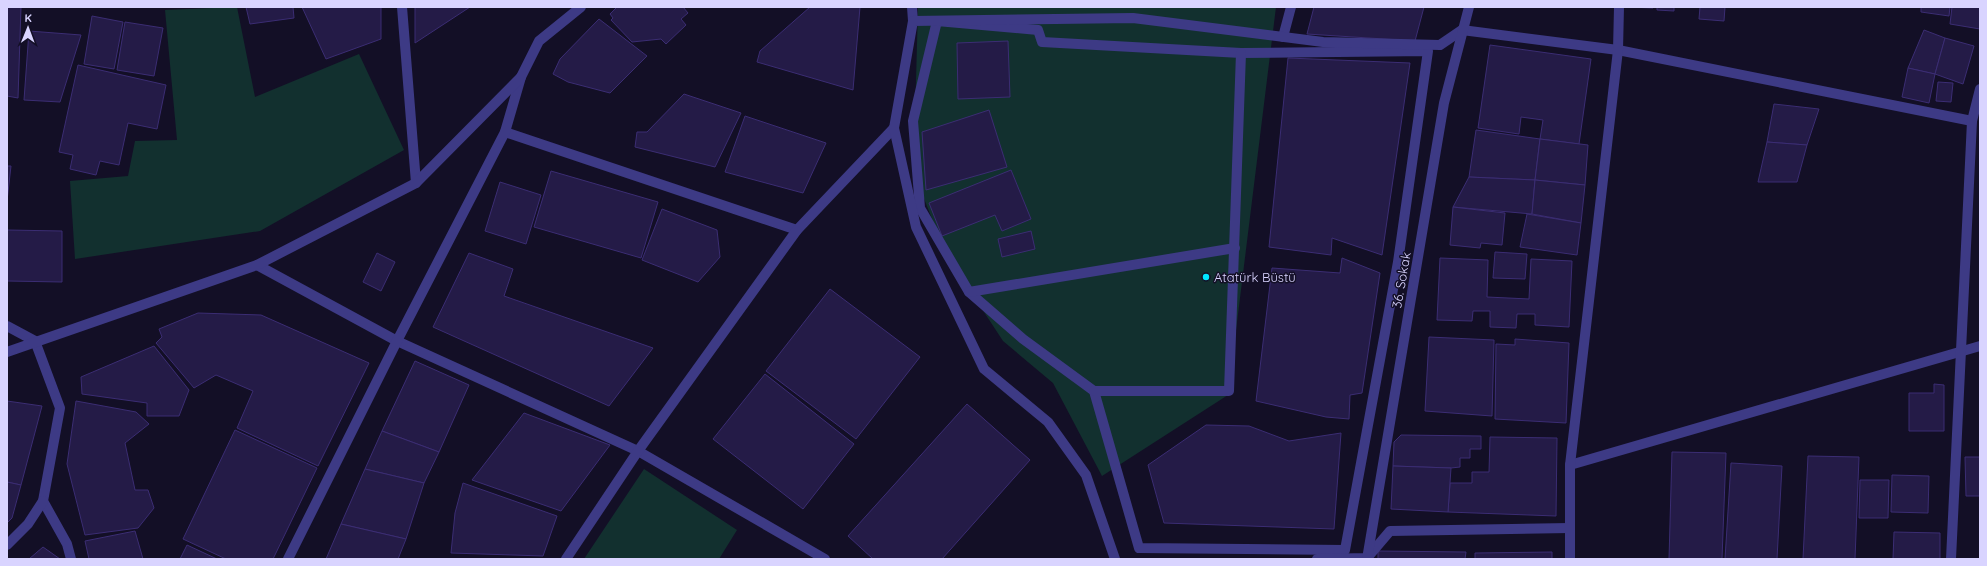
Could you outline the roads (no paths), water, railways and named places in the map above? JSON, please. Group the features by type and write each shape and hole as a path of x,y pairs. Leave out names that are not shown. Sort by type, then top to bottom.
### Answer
{"street":[{"path":"402,7 416,183"},
{"path":"288,559 397,341 506,132 521,78 539,41 581,7"},
{"path":"912,7 913,21 894,128 916,227 984,369 1048,422 1086,475 1115,559"},
{"path":"1283,37 1291,7"},
{"name":"36. Sokak","path":"1367,558 1444,103 1469,7"},
{"path":"1570,559 1570,465 1618,50 1619,7"},
{"path":"913,21 1133,18 1323,42 1440,45 1462,30 1618,50 1972,121"},
{"path":"937,21 1038,30 1042,42 1241,53 1428,51 1398,262 1345,550 1140,548 1094,391"},
{"path":"937,21 913,121 920,208 969,292 1023,339 1094,391 1229,391 1241,53"},
{"path":"7,352 36,340 257,265 416,183 521,78"},
{"path":"1951,559 1972,121 1980,89"},
{"path":"566,559 638,451 797,230 894,128"},
{"path":"506,132 797,230"},
{"path":"969,292 1235,248"},
{"path":"257,265 397,341 638,451 825,559"},
{"path":"7,326 36,340 60,408 43,501 28,524 7,545"},
{"path":"1570,465 1980,346"},
{"path":"43,501 67,544 71,559"},
{"path":"1317,559 1367,558 1390,531 1570,528"}],"place":[{"name":"Atatürk Büstü","path":"1206,277"}]}
